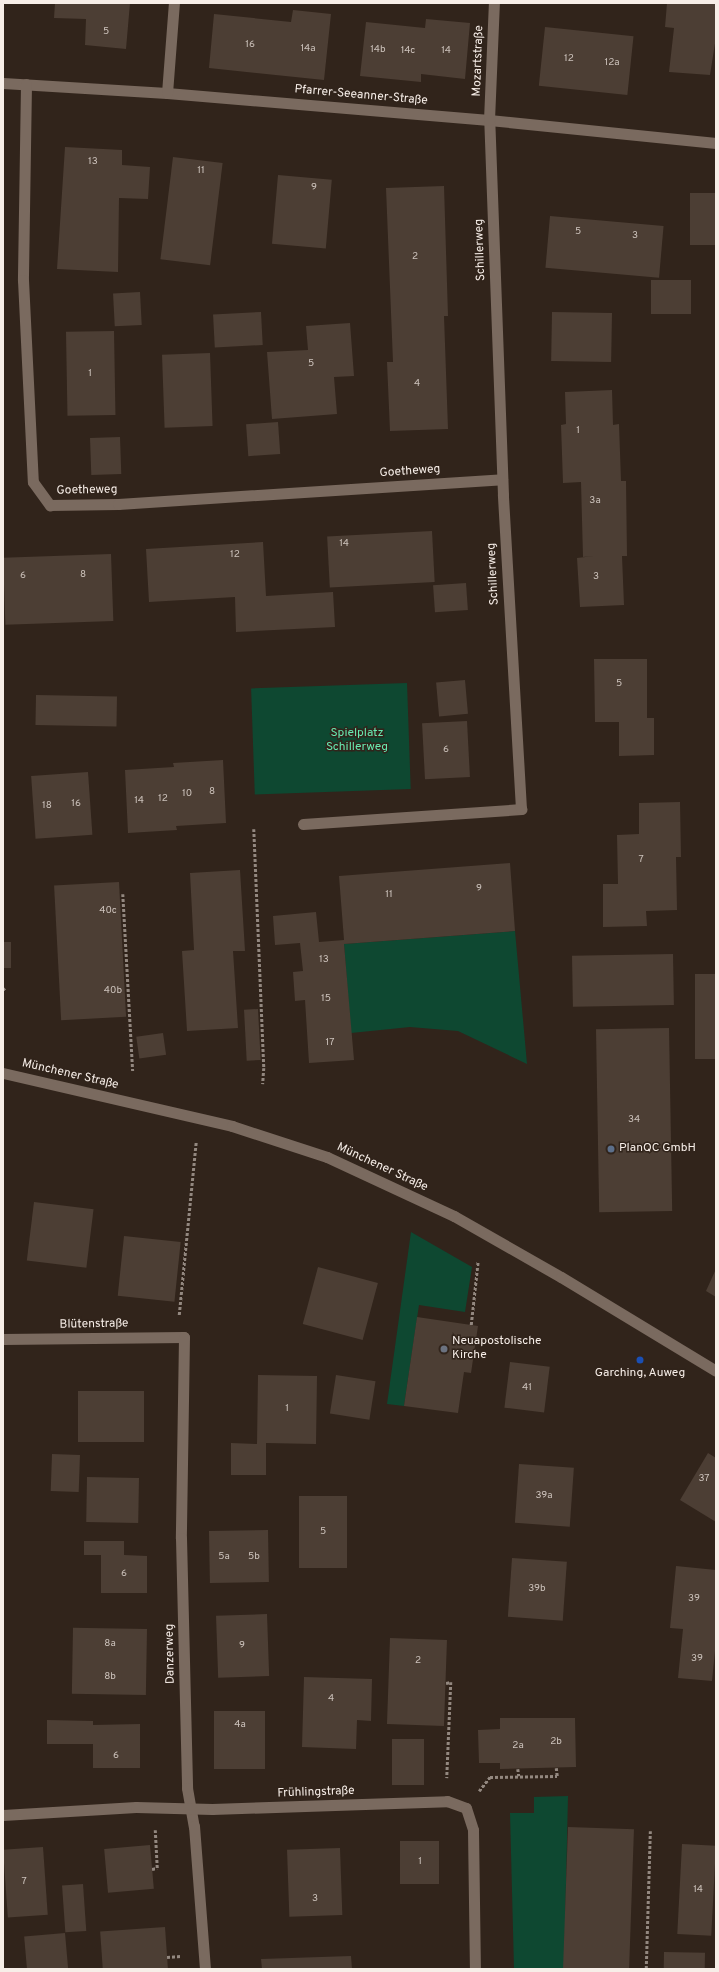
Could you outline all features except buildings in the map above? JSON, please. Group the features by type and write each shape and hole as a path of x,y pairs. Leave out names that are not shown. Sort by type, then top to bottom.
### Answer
{"street":[{"path":"167,93 174,3"},
{"name":"Mozartstraße","path":"489,120 494,3"},
{"name":"Pfarrer-Seeanner-Straße","path":"3,83 167,93 489,120 716,143"},
{"name":"Goetheweg","path":"26,84 23,280 33,482 50,505 118,504 502,479"},
{"name":"Schillerweg","path":"303,824 520,809 502,479 489,120"},
{"name":"Münchener Straße","path":"3,1073 232,1126 327,1156 454,1216 561,1277 716,1371"},
{"name":"Blütenstraße","path":"3,1339 180,1337"},
{"name":"Danzerweg","path":"180,1337 181,1538 187,1788 191,1809 205,1969"},
{"name":"Frühlingstraße","path":"3,1815 136,1807 191,1809 447,1801 466,1808 473,1830 475,1969"}],"path":[{"path":"254,829 264,1068 263,1084"},
{"path":"123,894 133,1071"},
{"path":"180,1337 196,1142"},
{"path":"471,1325 478,1261"},
{"path":"446,1683 451,1682 447,1801"},
{"path":"490,1777 557,1776 556,1768"},
{"path":"518,1769 519,1776"},
{"path":"152,1869 157,1868 154,1824"},
{"path":"646,1969 650,1831"},
{"path":"167,1957 187,1955"}],"green space":[{"name":"Spielplatz Schillerweg","path":"407,683 411,789 255,794 251,688"},
{"path":"515,931 527,1064 458,1031 410,1027 351,1033 344,944"},
{"path":"411,1232 472,1267 465,1312 419,1305 404,1406 387,1404"},
{"path":"568,1796 564,1969 514,1969 510,1813 534,1813 534,1797"}],"place":[{"name":"PlanQC GmbH","path":"611,1149"},
{"name":"Neuapostolische Kirche","path":"444,1349"},
{"name":"Garching, Auweg","path":"640,1360"}]}
